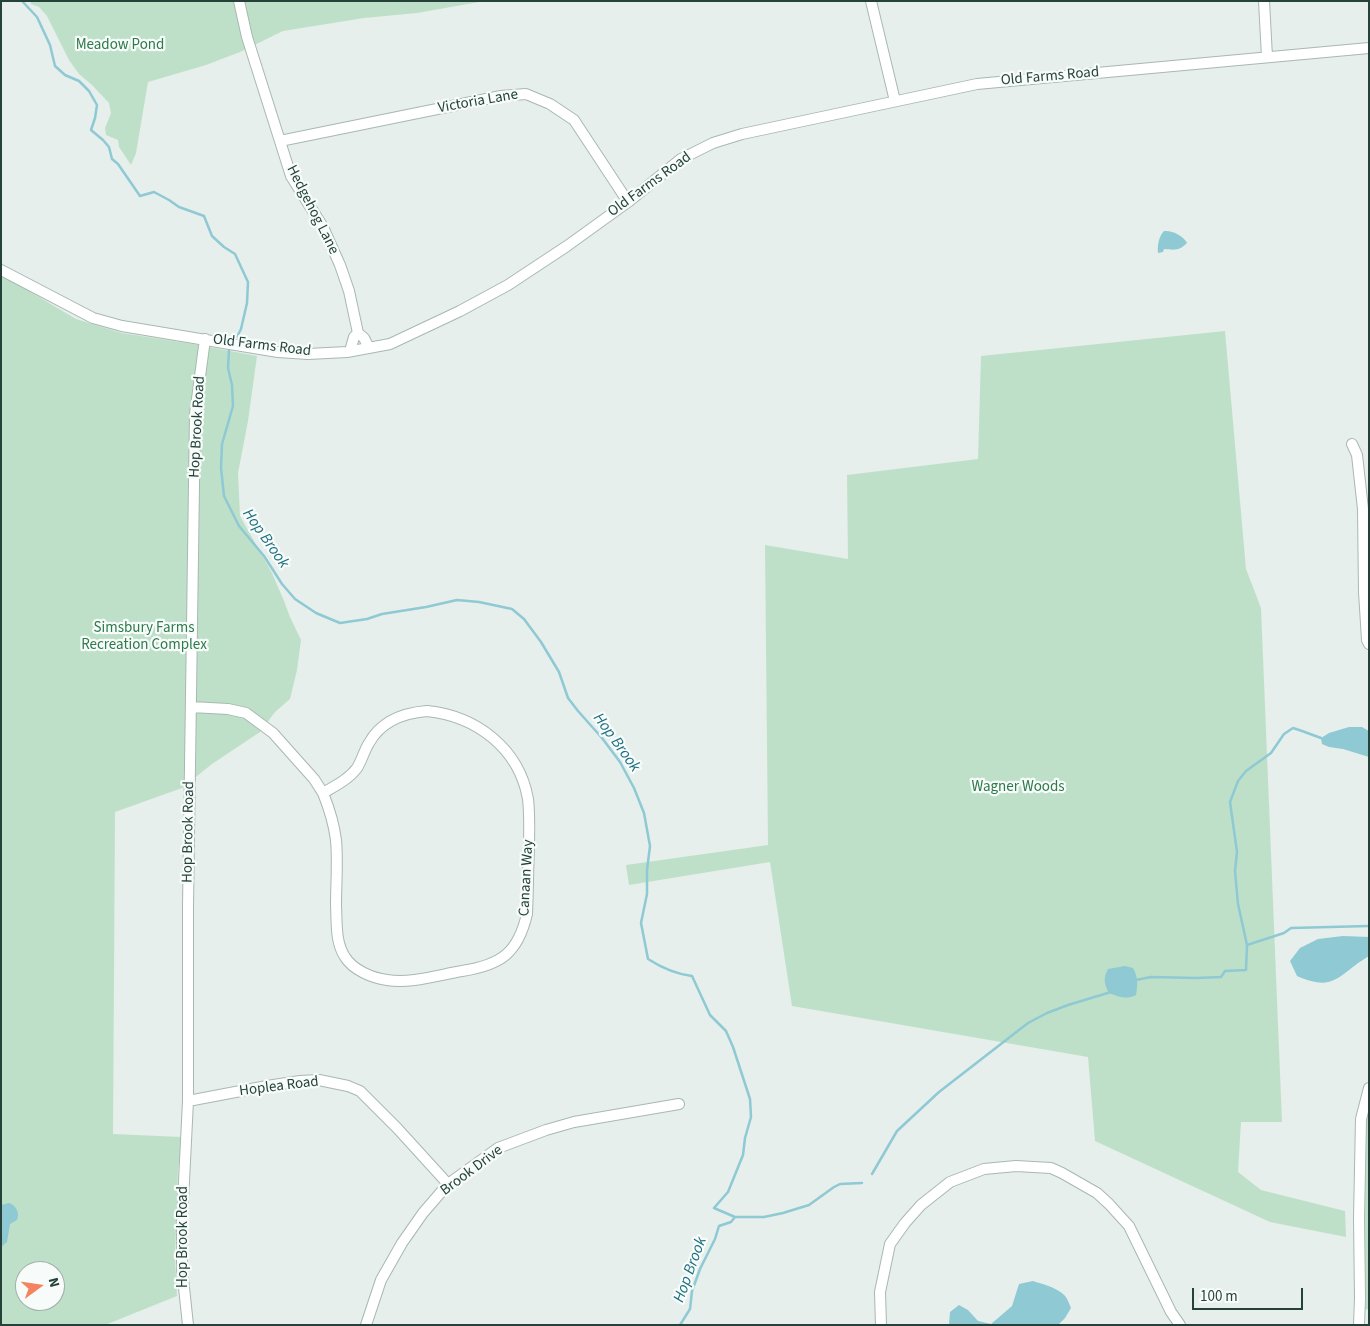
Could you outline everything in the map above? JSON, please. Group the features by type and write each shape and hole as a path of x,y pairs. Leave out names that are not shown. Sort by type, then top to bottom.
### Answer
{"street":[{"name":"Hedgehog Lane","path":"239,1 247,37 291,176 323,227 349,291 358,333 364,338 369,348"},
{"path":"871,1 895,101"},
{"path":"1264,1 1267,57"},
{"name":"Old Farms Road","path":"1,270 93,318 122,326 278,352 308,354 369,348 390,344 414,334 508,286 628,202 682,159 713,142 742,134 977,84 1369,48"},
{"name":"Victoria Lane","path":"280,141 501,96 526,94 550,104 574,120 628,202"},
{"path":"350,351 354,338 358,333"},
{"name":"Hop Brook Road","path":"188,1325 182,1269 182,1240 188,1101 188,906 195,414 205,339"},
{"path":"1352,444 1357,455 1363,509 1364,592 1367,640 1369,644"},
{"name":"Canaan Way","path":"191,708 228,709 246,713 278,738 314,779 323,793 336,841 338,943 352,966 372,977 388,980 422,978 489,965 509,952 517,942 527,914 529,809 521,776 509,755 482,729 441,712 412,712 398,717 376,732 356,769 323,793"},
{"name":"Hoplea Road","path":"188,1101 300,1081 319,1080 348,1086 360,1091 448,1184"},
{"path":"1358,1325 1360,1298 1361,1119 1369,1088"},
{"name":"Brook Drive","path":"366,1325 381,1280 402,1242 423,1213 448,1184 498,1148 574,1122 679,1104"},
{"path":"881,1325 880,1292 890,1244 921,1204 950,1182 984,1169 1016,1166 1056,1170 1097,1193 1109,1204 1132,1231 1171,1312 1180,1325"}],"green space":[{"name":"Meadow Pond","path":"31,1 485,1 417,13 364,18 283,31 240,52 206,65 148,82 136,153 131,165 119,147 118,140 106,135 105,128 111,113 109,103 79,74 69,60 47,16 39,7 31,4"},
{"name":"Simsbury Farms Recreation Complex","path":"1,276 76,319 122,333 257,356 248,421 238,473 240,516 272,573 301,640 297,670 290,699 275,712 260,732 212,764 182,788 115,812 113,1134 182,1137 178,1169 175,1258 177,1296 105,1325 1,1325"},
{"name":"Wagner Woods","path":"1225,331 1246,569 1261,608 1282,1122 1241,1122 1238,1172 1261,1190 1345,1211 1346,1237 1270,1222 1095,1141 1088,1057 792,1006 770,862 629,885 626,865 768,845 765,545 848,559 847,475 978,459 981,356"},
{"path":"1369,1088 1369,1309 1359,1311 1361,1119"}],"water":[{"path":"1164,231 1171,231 1177,234 1187,243 1179,249 1164,249 1163,252 1158,253 1159,241"},
{"path":"1349,727 1362,727 1369,731 1369,757 1322,744 1321,738 1329,733"},
{"path":"1343,936 1369,937 1369,956 1343,975 1329,982 1320,983 1297,976 1290,961 1300,948 1318,939"},
{"path":"1125,966 1133,968 1137,978 1136,995 1126,998 1109,993 1105,981 1108,969"},
{"path":"9,1203 15,1207 18,1217 17,1220 10,1224 7,1242 1,1247 1,1205"},
{"path":"1033,1281 1056,1289 1067,1298 1071,1308 1058,1325 949,1325 950,1312 959,1305 968,1310 978,1321 991,1324 1012,1306 1019,1284"}],"waterway":[{"name":"Hop Brook","path":"22,1 37,17 50,45 55,66 65,75 79,81 89,91 97,105 91,130 109,147 112,159 118,164 140,196 154,192 179,207 204,216 212,236 235,254 248,282 247,303 241,329 237,337"},
{"name":"Hop Brook","path":"229,350 228,368 232,385 233,406 222,444 221,468 224,496 239,526 264,556 282,584 295,599 316,613 340,623 457,600 479,602 512,609 524,619 541,642 559,672 568,698 620,762 634,788 644,813 650,846 647,894 641,923 648,959 669,970 692,976 710,1015 726,1031 750,1099 751,1117 745,1138 743,1155 728,1192 714,1208 735,1217 731,1222 719,1226 692,1291 690,1309 680,1325"},
{"path":"1136,980 1151,977 1221,977 1225,971 1246,970 1247,945 1238,904 1235,871 1237,852 1230,802 1238,781 1246,771 1271,753 1284,734 1293,728 1321,738"},
{"path":"1247,945 1284,933 1291,928 1369,926"},
{"path":"872,1174 897,1131 939,1092 1028,1023 1068,1005 1111,992"},
{"path":"735,1217 764,1217 783,1213 809,1205 840,1184 862,1183"}]}
